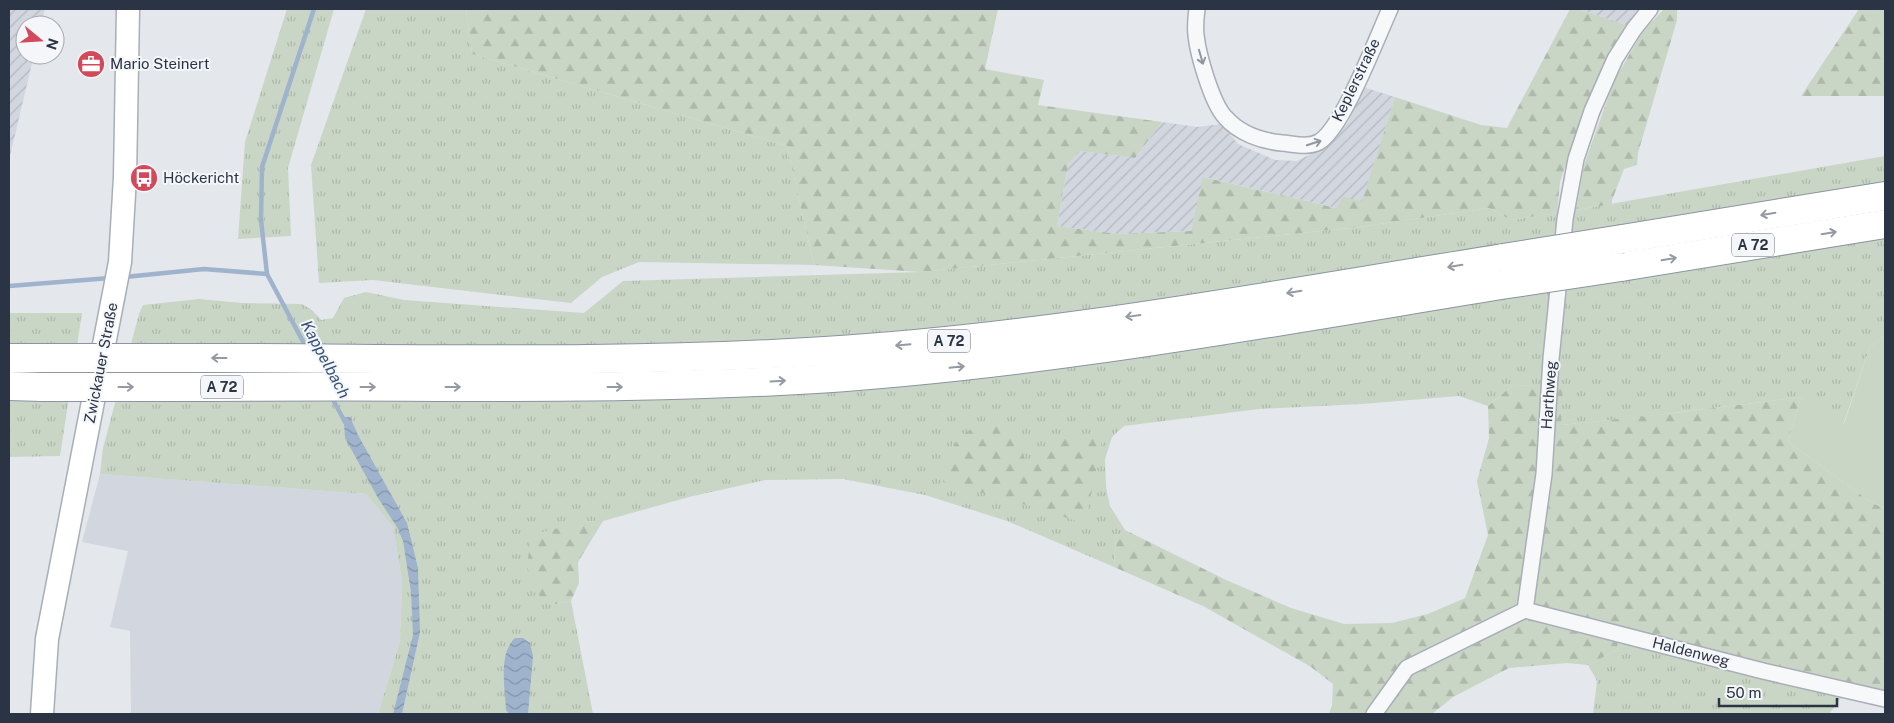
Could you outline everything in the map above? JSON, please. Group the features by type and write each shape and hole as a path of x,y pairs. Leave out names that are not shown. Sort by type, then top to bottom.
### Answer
{"highway":[{"name":"A 72","path":"9,358 668,358 827,351 947,341 1170,311 1885,196"},
{"name":"A 72","path":"9,386 669,386 817,379 1058,355 1182,337 1885,224"}],"main road":[{"name":"Zwickauer Straße","path":"42,714 46,639 120,262 126,177 128,9"}],"street":[{"name":"Keplerstraße","path":"1197,9 1195,34 1200,55 1217,106 1225,118 1251,137 1309,146 1320,142 1340,116 1353,92 1390,9"},
{"name":"Harthweg","path":"1526,610 1544,474 1551,359 1564,234 1576,159 1592,111 1615,59 1634,29 1650,9"},
{"name":"Haldenweg","path":"1526,610 1763,671 1885,699"},
{"path":"1374,714 1407,668 1526,610"}],"shaded area":[{"path":"9,9 45,9 44,15 15,15 15,65 32,65 9,160"},
{"path":"1578,9 1639,9 1626,25"},
{"path":"1363,87 1395,97 1362,202 1337,208 1204,177 1191,231 1118,234 1057,226 1068,164 1080,151 1135,158 1162,122 1197,127 1222,124 1238,144 1275,160 1297,161 1319,150 1348,122"},
{"path":"100,474 366,494 393,527 402,581 400,641 378,714 131,714 130,631 110,627 128,551 82,542"}],"green space":[{"path":"287,9 334,9 288,168 291,236 238,239 245,142"},
{"path":"366,9 466,9 472,54 787,146 814,265 639,262 602,277 571,303 373,280 319,283 311,165"},
{"path":"466,9 998,9 985,69 1044,80 1038,105 1162,122 1135,158 1080,151 1068,164 1057,226 1118,234 1191,231 1203,177 1336,208 1343,197 1362,201 1395,97 1481,125 1507,128 1570,9 1578,9 1626,25 1605,62 1582,118 1560,182 1557,213 1511,220 1489,208 1360,227 921,272 814,265 787,146 472,54"},
{"path":"1664,9 1677,9 1677,20 1638,153 1637,165 1624,169 1612,204 1576,210 1584,165 1614,81 1643,31"},
{"path":"1859,9 1885,9 1885,96 1801,96"},
{"path":"1885,156 1885,336 1870,347 1843,425 1801,397 1560,425 1562,385 1512,386 1488,406 1459,396 1362,404 1259,409 1124,426 1112,437 1105,459 1106,487 1110,506 1125,530 1116,538 1114,567 1007,521 925,495 843,479 765,480 689,497 603,521 583,522 556,604 571,601 593,714 378,714 400,641 402,581 393,527 366,494 100,474 103,448 143,305 199,299 242,303 302,304 312,310 321,320 333,318 344,298 366,292 404,300 584,313 623,281 921,272 1360,227 1489,208 1511,220"},
{"path":"9,313 82,313 60,456 9,457"},
{"path":"1885,336 1885,509 1871,502 1788,442 1801,397 1844,424 1870,347"},
{"path":"1563,384 1561,425 1801,397 1788,442 1871,502 1885,509 1885,698 1619,631 1617,650 1588,665 1567,663 1509,668 1453,697 1432,714 1329,714 1332,705 1333,684 1311,667 1203,606 1114,567 1116,538 1125,530 1224,579 1291,608 1344,624 1392,623 1428,614 1465,598 1488,535 1477,481 1489,438 1488,406 1512,386"},
{"path":"982,424 1016,427 1025,460 1044,461 1061,435 1083,435 1102,441 1085,524 1040,509 943,482 944,469 959,436"},
{"path":"603,521 578,562 579,583 571,601 556,604 538,595 527,567 531,535 583,522"},
{"path":"1619,630 1848,689 1829,714 1593,714 1597,681 1588,665 1617,650"}],"water":[{"path":"341,417 350,417 407,523 418,568 420,632 402,714 393,714 413,635 411,592 403,541 397,527 378,498 345,438 344,423"},
{"path":"515,638 523,638 530,643 533,656 528,714 509,714 506,710 504,662 506,653"}],"waterway":[{"name":"Kappelbach","path":"307,349 267,274 261,220 262,167 314,9"},
{"path":"125,277 204,269 267,274"},
{"path":"9,286 110,278"},
{"name":"Kappelbach","path":"331,396 345,422"}],"place":[{"name":"Mario Steinert","path":"91,64"},
{"name":"Höckericht","path":"144,178"}]}
